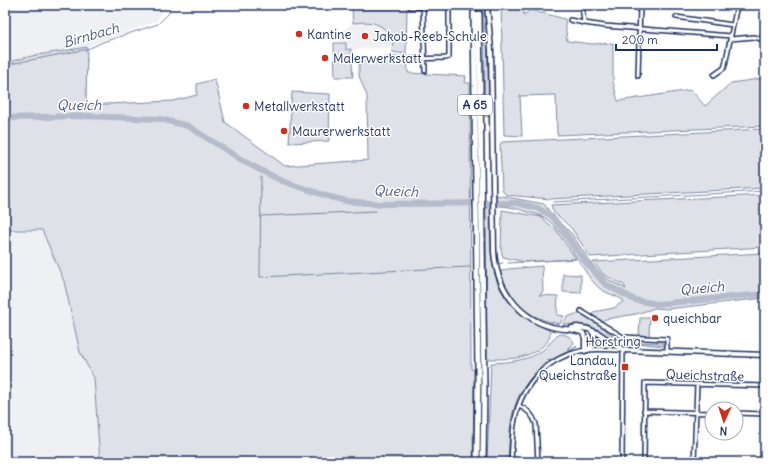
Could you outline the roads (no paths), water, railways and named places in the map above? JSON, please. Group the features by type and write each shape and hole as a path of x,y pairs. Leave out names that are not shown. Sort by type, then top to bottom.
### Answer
{"highway":[{"name":"A 65","path":"476,13 479,197 477,462"},
{"name":"A 65","path":"479,210 484,388 483,462"}],"street":[{"path":"487,5 491,50 494,260 497,275 508,297 516,306 542,324 556,328 579,331 584,334 587,350 595,341 594,334 591,331"},
{"path":"582,5 584,23"},
{"path":"638,76 640,5"},
{"path":"714,75 724,66 737,5"},
{"path":"423,6 425,71"},
{"path":"411,59 448,57 449,6"},
{"path":"410,7 464,6"},
{"path":"676,17 733,25"},
{"path":"570,20 584,23 731,37 754,37 765,40"},
{"path":"580,311 623,337 667,339 667,352"},
{"path":"568,329 580,327 587,328 598,333 623,350 622,462"},
{"name":"Horstring","path":"511,462 514,424 519,406 531,382 544,369 563,357 587,350 765,355"},
{"name":"Queichstraße","path":"644,411 645,383 765,386"},
{"path":"694,462 697,384"},
{"path":"519,406 526,409 534,418 536,424 538,462"},
{"path":"644,462 644,411 704,412"},
{"path":"744,413 765,414"}],"waterway":[{"name":"Birnbach","path":"5,65 88,49 103,42 158,24 169,13 170,5"},
{"name":"Queich","path":"5,118 84,116 160,119 188,126 245,162 282,181 346,201 380,204 517,203 537,208 552,216 583,259 605,284 635,300 657,304 765,294"},
{"path":"261,177 260,277 470,267"},
{"path":"553,202 765,191"},
{"path":"261,216 376,211"},
{"path":"508,263 575,259"},
{"path":"498,264 503,263"}],"tunnel":[{"path":"473,5 474,13"},
{"path":"479,5 479,14"}],"place":[{"name":"Kantine","path":"299,34"},
{"name":"Jakob-Reeb-Schule","path":"365,36"},
{"name":"Malerwerkstatt","path":"325,58"},
{"name":"Metallwerkstatt","path":"246,106"},
{"name":"Maurerwerkstatt","path":"284,131"},
{"name":"queichbar","path":"655,318"},
{"name":"Landau, Queichstraße","path":"625,367"}]}
